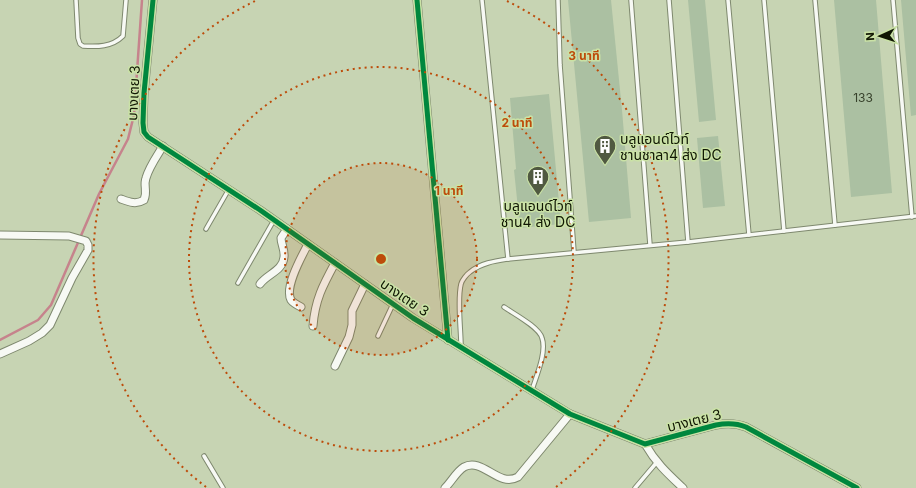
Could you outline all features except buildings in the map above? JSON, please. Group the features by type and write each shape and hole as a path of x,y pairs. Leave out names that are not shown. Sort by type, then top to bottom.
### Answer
{"street":[{"name":"บางเตย 3","path":"154,0 142,123 144,132 148,137 229,189 393,304 448,340 570,414 645,444 716,425 727,423 737,424 746,427 857,488"},
{"path":"417,0 448,340"},
{"path":"121,199 134,203 140,203 144,200 147,190 145,183 146,177 163,146"},
{"path":"260,284 267,276 279,268 282,263 284,256 281,238 287,229"},
{"path":"0,235 57,235 75,237 86,241 88,250 72,278 50,325 42,333 29,341 0,354"},
{"path":"301,307 293,303 290,299 289,293 291,283 308,244"},
{"path":"313,326 318,296 335,263"},
{"path":"335,366 349,337 352,325 352,311 365,284"},
{"path":"445,488 461,469 470,465 476,465 503,479 513,480 518,477 570,414"},
{"path":"645,444 657,462 683,488"}],"lane":[{"path":"76,0 78,38 80,44 83,46 89,46 108,45 123,36 126,0"},
{"path":"482,0 508,259"},
{"path":"558,0 560,64 574,252"},
{"path":"631,0 650,245"},
{"path":"669,0 688,242"},
{"path":"728,0 749,235"},
{"path":"764,0 784,231"},
{"path":"815,0 835,226"},
{"path":"461,348 461,283 468,273 477,267 491,262 574,252 688,242 914,216 893,0"},
{"path":"206,229 229,189"},
{"path":"238,283 274,220"},
{"path":"378,336 393,304"},
{"path":"504,306 534,328 542,337 544,349 532,392"},
{"path":"204,456 223,488"},
{"path":"635,488 657,462"}],"waterway":[{"path":"0,340 38,320 51,305 99,194 128,139 134,115 142,0"}],"cycle path":[{"path":"153,0 144,93 143,123 144,132 148,137 260,210 413,318 570,414 645,444 716,425 739,425 746,427 857,488"},
{"path":"417,0 448,340"}],"place":[{"name":"บลูแอนด์ไวท์ ชานชาลา4 ส่ง DC","path":"605,166"},
{"name":"บลูแอนด์ไวท์ ชาน4 ส่ง DC","path":"538,196"}]}
